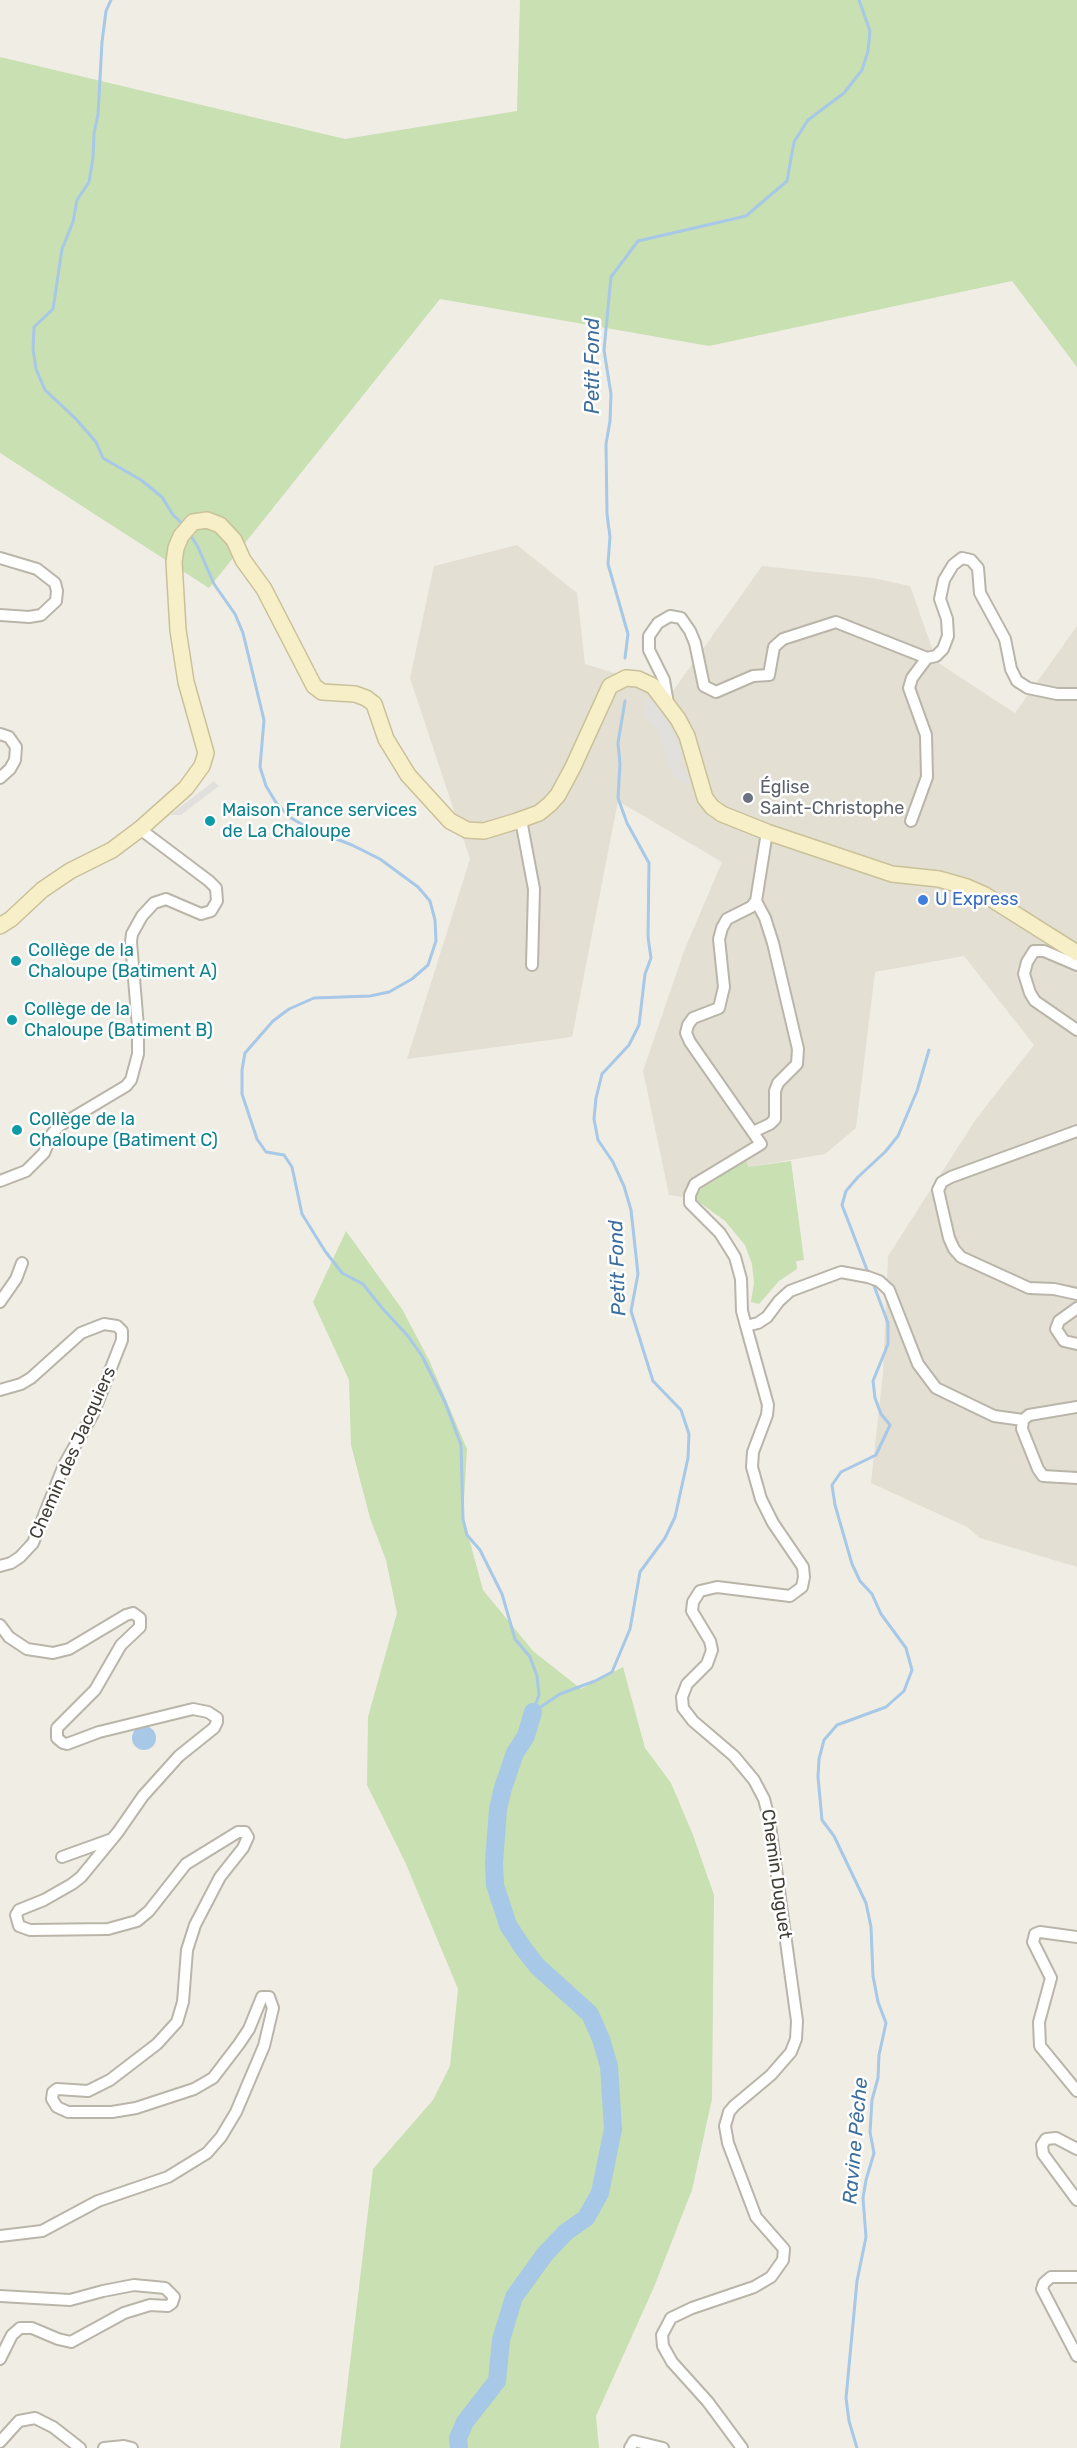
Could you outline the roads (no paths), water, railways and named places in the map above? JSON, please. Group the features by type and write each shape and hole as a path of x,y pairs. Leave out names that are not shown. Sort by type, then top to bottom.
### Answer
{"main road":[{"path":"0,926 70,871 112,850 140,829 186,788 202,766 206,753 186,682 178,630 174,562 181,536 193,522 207,520 220,525 234,540 243,560 264,589 314,686 322,692 355,694 374,704 386,739 408,775 450,820 466,830 476,832 539,813 558,795 610,686 626,678 638,679 653,686 668,704 687,736 702,788 712,807 722,814 767,832 892,874 939,879 967,887 985,895 1077,953"}],"street":[{"path":"0,558 37,569 55,583 57,591 56,601 41,615 29,617 0,615"},
{"path":"668,704 664,680 649,650 649,636 658,623 670,616 681,618 690,631 695,643 704,686 716,692 753,676 769,675 774,647 783,639 836,622 927,658 936,656 943,649 948,636 947,619 940,599 944,580 953,565 962,558 971,560 978,568 980,593 1005,639 1011,669 1017,681 1028,688 1057,694 1077,694"},
{"path":"911,821 927,777 926,735 909,688 912,678 927,658"},
{"path":"0,734 9,737 16,747 15,760 10,769 0,777"},
{"path":"521,820 534,889 532,965"},
{"path":"0,1181 26,1172 40,1158 52,1134 60,1126 126,1086 131,1080 138,1054 138,1027 131,942 142,916 154,903 166,899 201,914 211,910 217,901 216,888 209,881 140,829"},
{"path":"767,832 756,901 752,907 727,919 719,939 724,987 720,1008 693,1018 686,1033 761,1144 695,1184 690,1195 690,1203 720,1233 735,1257 741,1279 742,1311 746,1326 758,1323 767,1317 790,1291 841,1272 868,1277 879,1281 890,1290 918,1364 936,1388 994,1416 1023,1420"},
{"path":"753,1132 775,1119 775,1091 778,1083 797,1064 798,1049 773,943 765,918 756,901"},
{"path":"1077,965 1044,951 1034,951 1027,962 1024,974 1030,993 1035,1000 1077,1030"},
{"path":"1077,1131 951,1177 942,1182 938,1190 949,1238 954,1250 961,1257 1029,1288 1054,1289 1077,1294"},
{"path":"0,1302 16,1279 22,1263"},
{"path":"1077,1308 1059,1321 1056,1329 1064,1341 1077,1344"},
{"name":"Chemin des Jacquiers","path":"0,1390 14,1387 31,1378 81,1334 104,1324 117,1326 122,1331 122,1340 93,1414 57,1481 33,1543 20,1557 0,1566"},
{"name":"Chemin Duguet","path":"742,2448 708,2402 672,2362 663,2346 662,2335 671,2318 692,2308 754,2288 771,2277 783,2260 784,2249 756,2217 728,2143 725,2126 729,2112 771,2075 791,2052 796,2039 797,2021 770,1818 764,1798 754,1780 734,1756 693,1721 683,1708 682,1696 687,1684 707,1664 712,1650 710,1641 692,1611 693,1602 700,1591 717,1587 790,1596 802,1587 804,1577 803,1567 773,1523 761,1499 752,1467 753,1452 767,1415 768,1405 746,1326"},
{"path":"1077,1407 1029,1415 1023,1420 1022,1429 1043,1476 1077,1478"},
{"path":"0,1625 9,1637 27,1649 53,1653 74,1646 126,1615 134,1613 140,1618 140,1627 121,1645 95,1690 57,1728 57,1738 63,1743 68,1744 99,1732 193,1709 208,1712 217,1718 214,1728 179,1756 143,1796 113,1839 72,1884 44,1900 19,1910 16,1915 19,1926 30,1930 108,1929 137,1921 149,1911 186,1864 238,1832 245,1833 248,1837 243,1848 220,1877 195,1925 187,1950 183,2002 177,2022 157,2044 110,2080 88,2091 57,2089 53,2092 52,2099 57,2107 68,2112 112,2112 158,2101 204,2084 213,2078 246,2034 259,2001 266,1996 272,2001 273,2008 270,2029 264,2046 236,2112 221,2137 207,2153 168,2177 98,2201 42,2231 0,2236"},
{"path":"62,1857 113,1839"},
{"path":"1077,1937 1040,1932 1035,1934 1033,1942 1035,1950 1046,1963 1052,1978 1039,2022 1040,2046 1077,2091"},
{"path":"1077,2149 1056,2138 1046,2139 1042,2145 1043,2154 1077,2200"},
{"path":"1077,2277 1051,2277 1044,2283 1042,2289 1077,2356"},
{"path":"0,2295 70,2300 135,2285 165,2288 174,2297 168,2306 150,2305 124,2313 71,2342 32,2328 20,2328 12,2335 0,2359"},
{"path":"0,2442 19,2421 34,2418 53,2427 80,2448"},
{"path":"630,2448 634,2441 663,2448"},
{"path":"104,2448 124,2446 132,2448"}],"water":[{"path":"144,1726 149,1727 155,1733 155,1743 149,1749 144,1750 139,1749 133,1743 132,1738 133,1733 139,1727"}],"waterway":[{"path":"111,0 106,11 102,42 98,115 89,182 77,200 73,222 62,249 53,309 34,327 33,349 36,369 45,390 76,419 96,442 103,458 141,480 162,497 173,515 184,525"},
{"name":"Petit Fond","path":"625,658 628,634 608,564 610,537 607,514 606,444 611,394 604,350 611,277 638,241 746,216 787,181 794,142 808,120 844,93 862,70 868,51 870,31 859,0"},
{"path":"189,533 198,547 214,584 235,614 243,633 264,720 260,767 266,786 277,804 291,818 310,829 352,845 380,859 418,887 430,901 435,920 436,941 428,965 412,979 389,992 370,996 314,998 289,1009 273,1021 245,1053 242,1094 257,1139 266,1152 284,1155 292,1167 302,1214 325,1251 342,1273 363,1284 408,1336 422,1356 445,1402 461,1445 463,1519 467,1535 480,1550 502,1594 515,1639 530,1657 537,1676 539,1695 533,1712"},
{"name":"Petit Fond","path":"533,1712 560,1694 612,1672 630,1629 640,1572 665,1538 675,1517 688,1458 689,1434 681,1410 653,1381 631,1311 638,1274 631,1210 624,1186 613,1162 598,1140 594,1119 602,1074 629,1045 639,1025 645,974 651,958 648,937 649,863 627,823 618,798 620,764 618,743 625,701"},
{"name":"Ravine Pêche","path":"869,1275 842,1205 846,1191 898,1136 917,1091 929,1050"},
{"name":"Ravine Pêche","path":"857,2448 849,2421 846,2398 857,2281 866,2237 863,2198 874,2153 870,2132 872,2100 878,2078 879,2055 886,2023 878,2002 873,1976 871,1927 866,1903 834,1836 822,1820 818,1777 819,1759 824,1740 837,1725 886,1707 904,1691 912,1670 906,1648 881,1614 872,1594 860,1581 852,1564 835,1505 832,1485 841,1472 876,1455 890,1425 881,1414 875,1398 873,1381 888,1344 888,1323 873,1283"},
{"path":"459,2448 458,2438 465,2422 497,2381 501,2340 514,2297 545,2254 566,2232 586,2218 600,2193 613,2129 609,2066 590,2014 537,1966 523,1948 508,1925 495,1885 494,1863 498,1809 515,1753 526,1736 533,1712"}],"place":[{"name":"Église Saint-Christophe","path":"748,798"},
{"name":"Maison France services de La Chaloupe","path":"210,821"},
{"name":"U Express","path":"923,900"},
{"name":"Collège de la Chaloupe (Batiment A)","path":"16,961"},
{"name":"Collège de la Chaloupe (Batiment B)","path":"12,1020"},
{"name":"Collège de la Chaloupe (Batiment C)","path":"17,1130"}]}
